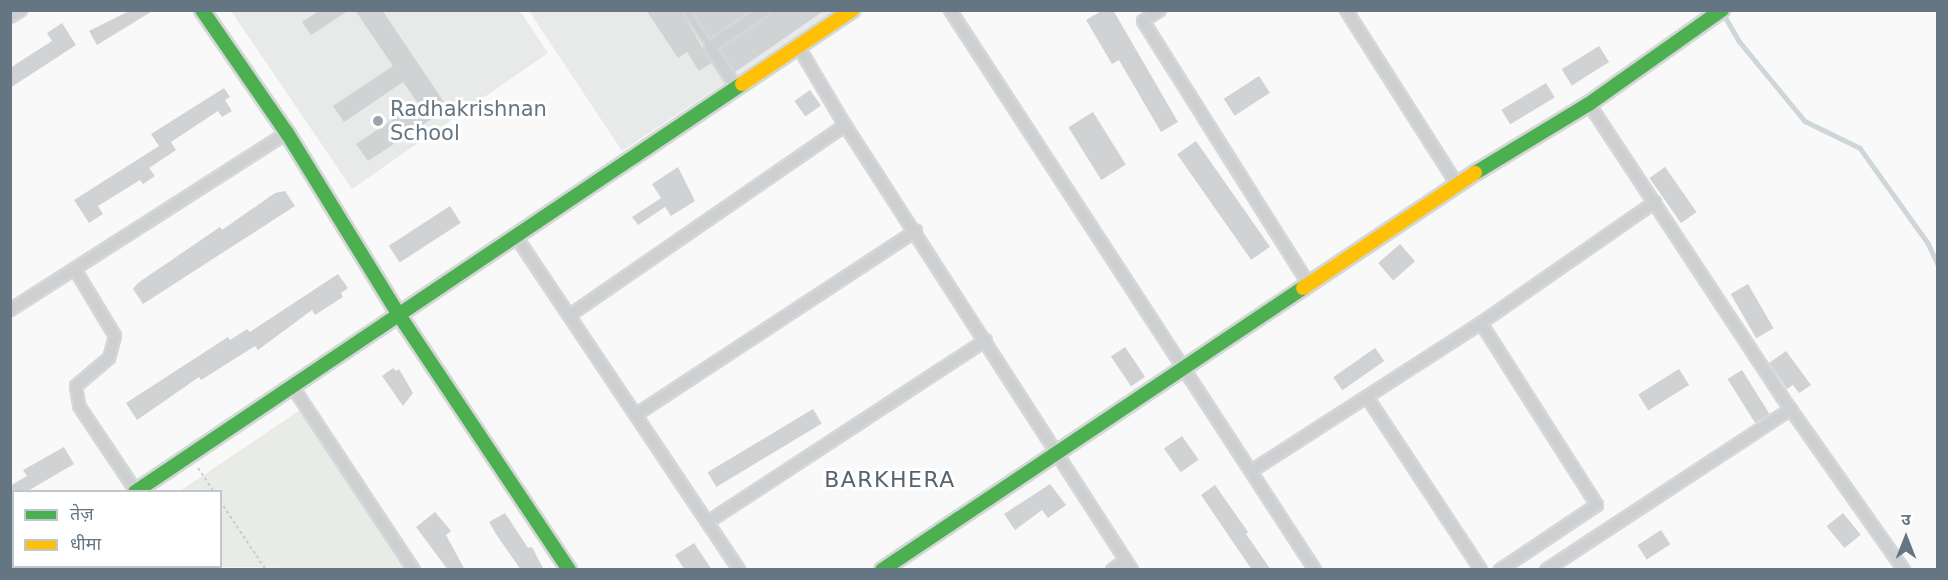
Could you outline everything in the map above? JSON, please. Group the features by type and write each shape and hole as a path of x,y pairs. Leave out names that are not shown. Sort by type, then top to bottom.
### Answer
{"main road":[{"path":"202,10 287,134 398,312 569,570"},
{"path":"136,490 398,312 852,10"},
{"path":"882,570 1457,184 1589,104 1722,10"}],"street":[{"path":"10,17 21,10"},
{"path":"736,87 710,47 765,10"},
{"path":"950,10 1253,470 1315,570"},
{"path":"1160,10 1143,21 1308,284"},
{"path":"1346,10 1457,184"},
{"path":"798,46 845,125 1058,450 1129,565 1112,570"},
{"path":"1589,104 1791,409 1904,570"},
{"path":"570,315 845,125"},
{"path":"12,307 76,271 287,134"},
{"path":"1253,470 1481,323 1655,202"},
{"path":"637,414 916,231"},
{"path":"515,236 637,414 738,570"},
{"path":"76,271 115,336 109,358 76,386 79,406 134,490"},
{"path":"1481,323 1597,505 1500,570"},
{"path":"708,522 986,340"},
{"path":"292,386 414,570"},
{"path":"1367,397 1481,570"},
{"path":"1546,570 1791,409"}],"lane":[{"path":"686,10 710,47"}],"path":[{"path":"188,453 213,490"},
{"path":"222,504 266,570"}],"shaded area":[{"name":"Radhakrishnan School","path":"231,11 520,11 548,53 352,189"},
{"path":"529,11 833,11 622,151"},
{"path":"300,410 403,569 222,567 222,490 181,490"},
{"path":"186,568 187,569 55,569"}],"building":[{"path":"131,10 154,10 97,45 89,31"},
{"path":"320,10 349,10 311,35 302,22"},
{"path":"355,10 382,10 448,108 368,161 356,144 418,103 403,82 344,122 333,106 393,66"},
{"path":"646,10 681,10 711,63 699,71 687,52 678,58"},
{"path":"692,10 751,10 710,38"},
{"path":"772,10 825,10 735,72 720,49"},
{"path":"1103,10 1113,10 1178,122 1161,132 1119,60 1112,64 1086,20"},
{"path":"62,23 76,45 10,88 10,68 52,41 47,33"},
{"path":"1599,46 1609,62 1572,85 1562,69"},
{"path":"1259,76 1270,93 1235,116 1224,99"},
{"path":"1546,83 1555,98 1510,124 1501,110"},
{"path":"224,88 230,97 225,100 232,111 222,117 218,111 171,142 176,150 149,168 155,176 143,184 140,180 98,206 103,214 89,223 74,200 159,146 151,134"},
{"path":"810,90 821,106 805,116 794,101"},
{"path":"1093,112 1126,165 1101,180 1068,127"},
{"path":"1196,141 1270,247 1251,260 1177,154"},
{"path":"678,167 695,201 671,216 665,207 638,225 632,217 661,198 652,184"},
{"path":"1665,167 1697,212 1681,223 1649,178"},
{"path":"285,191 295,206 143,304 133,289 138,283 220,227 222,230 275,193"},
{"path":"450,206 461,223 400,263 389,246"},
{"path":"1400,244 1415,261 1393,280 1378,263"},
{"path":"338,274 348,288 341,293 343,297 315,315 312,310 258,350 255,346 201,380 199,377 137,420 126,403 228,337 230,340 247,329 250,332"},
{"path":"1748,284 1774,328 1756,338 1731,294"},
{"path":"1125,347 1145,377 1131,386 1111,357"},
{"path":"1375,348 1384,361 1342,390 1333,377"},
{"path":"1786,351 1811,385 1799,393 1793,385 1787,389 1769,363"},
{"path":"393,368 396,371 399,369 413,393 403,406 382,376"},
{"path":"1679,369 1689,385 1648,411 1638,394"},
{"path":"1742,370 1770,414 1755,423 1728,379"},
{"path":"813,409 822,424 716,487 708,472"},
{"path":"1182,436 1199,460 1181,472 1164,449"},
{"path":"64,447 74,464 29,490 10,492 10,486 27,476 23,470"},
{"path":"1050,484 1066,505 1048,518 1042,510 1015,530 1004,514"},
{"path":"1215,485 1271,570 1252,570 1201,495"},
{"path":"435,512 451,531 446,535 465,570 448,570 416,527"},
{"path":"505,513 528,548 532,547 544,570 521,570 496,534 489,522"},
{"path":"1843,513 1861,535 1844,548 1827,526"},
{"path":"1661,530 1670,544 1647,560 1638,545"},
{"path":"694,543 712,570 685,570 675,555"}],"waterway":[{"path":"1723,13 1739,41 1805,121 1860,148 1928,243 1938,264"}],"traffic: fast":[{"path":"202,10 287,133 397,312 569,570"},
{"path":"1475,173 1589,104 1722,10"},
{"path":"138,490 742,84"},
{"path":"882,570 1303,288"}],"traffic: slow":[{"path":"742,84 852,10"},
{"path":"1303,288 1475,173"}],"place":[{"name":"Radhakrishnan School","path":"378,121"}],"district":[{"name":"BARKHERA","path":"890,480"}]}
